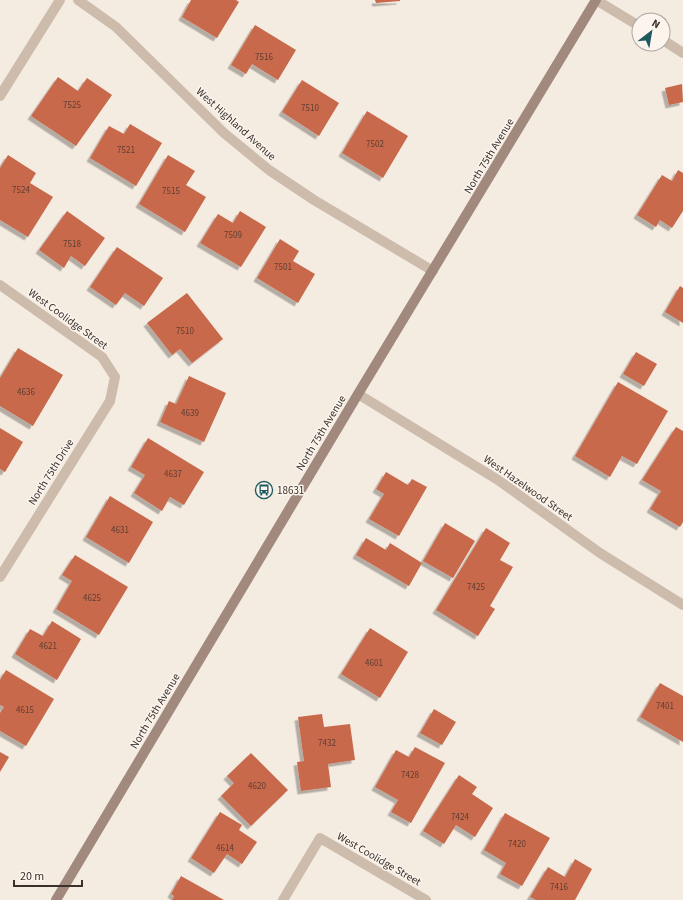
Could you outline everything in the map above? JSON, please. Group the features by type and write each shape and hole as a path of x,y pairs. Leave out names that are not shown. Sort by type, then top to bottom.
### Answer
{"main road":[{"name":"North 75th Avenue","path":"56,900 358,394 596,0"}],"street":[{"path":"0,96 60,0"},
{"name":"West Highland Avenue","path":"78,0 116,27 224,133 269,170 314,200 433,271"},
{"path":"596,0 631,21"},
{"path":"671,45 683,52"},
{"name":"West Coolidge Street","path":"0,285 102,357 116,377"},
{"name":"North 75th Drive","path":"0,576 110,401 116,377"},
{"name":"West Hazelwood Street","path":"358,394 498,480 600,553 683,604"},
{"name":"West Coolidge Street","path":"283,900 320,838 426,900"}],"building":[{"path":"191,0 236,0 239,2 217,38 182,17"},
{"path":"375,0 400,0 400,1 376,3"},
{"path":"255,25 296,50 278,80 252,64 246,74 231,65"},
{"path":"58,77 78,91 87,78 112,95 76,146 31,116"},
{"path":"302,80 339,103 319,136 282,112"},
{"path":"682,84 683,102 669,105 665,88"},
{"path":"367,111 408,136 383,178 342,153"},
{"path":"130,124 162,143 136,186 90,158 109,126 124,134"},
{"path":"8,155 36,173 30,183 53,197 28,237 0,220 0,168"},
{"path":"168,155 195,171 186,185 206,197 185,232 139,204"},
{"path":"678,170 683,173 683,211 672,228 660,220 656,227 637,215 662,175 672,181"},
{"path":"67,211 105,238 85,266 71,256 64,268 39,250"},
{"path":"240,211 266,227 241,267 200,243 218,214 233,223"},
{"path":"280,239 299,251 293,261 315,274 298,303 257,278"},
{"path":"117,247 163,278 144,306 125,293 116,305 90,287"},
{"path":"680,286 683,288 683,323 665,312"},
{"path":"187,293 223,339 192,363 180,349 172,355 147,323"},
{"path":"18,348 63,375 33,426 0,406 0,378"},
{"path":"636,352 657,364 644,386 623,374"},
{"path":"189,376 226,393 204,442 160,422 169,401 176,404"},
{"path":"618,382 668,411 637,464 622,456 610,477 575,456"},
{"path":"676,427 683,431 683,522 680,527 650,509 661,491 642,480"},
{"path":"0,428 23,442 5,472 0,469"},
{"path":"148,438 204,472 184,505 170,497 162,511 134,493 145,475 131,467"},
{"path":"386,472 408,485 412,479 427,487 399,536 369,519 384,494 376,489"},
{"path":"110,496 153,522 129,563 86,537"},
{"path":"445,523 475,541 453,578 423,561"},
{"path":"486,528 510,543 500,560 513,567 490,606 495,609 478,636 436,610"},
{"path":"366,538 386,550 390,543 422,563 409,586 356,555"},
{"path":"75,555 128,587 99,635 56,609 72,581 62,575"},
{"path":"52,621 81,639 57,680 15,654 30,629 43,636"},
{"path":"370,628 408,652 380,698 341,674"},
{"path":"6,670 54,699 26,746 0,731 0,713 4,707 0,705 0,680"},
{"path":"660,683 683,696 683,742 640,717"},
{"path":"434,709 456,722 442,745 420,733"},
{"path":"322,714 324,727 350,724 355,760 328,764 331,787 301,791 297,762 304,761 298,717"},
{"path":"415,747 445,763 411,823 391,812 398,800 375,787 396,750 409,757"},
{"path":"0,752 9,757 0,772"},
{"path":"251,753 288,790 251,826 221,796 234,783 227,776"},
{"path":"459,775 477,787 472,794 493,808 475,837 456,825 444,844 423,831"},
{"path":"220,812 242,825 239,830 257,842 242,864 227,854 214,873 191,858"},
{"path":"505,813 550,838 522,886 500,874 506,863 484,850"},
{"path":"575,859 592,869 575,900 536,900 530,897 548,867 565,877"},
{"path":"181,876 224,900 172,900 174,896 171,894"}],"place":[{"name":"18631","path":"264,490"}]}
